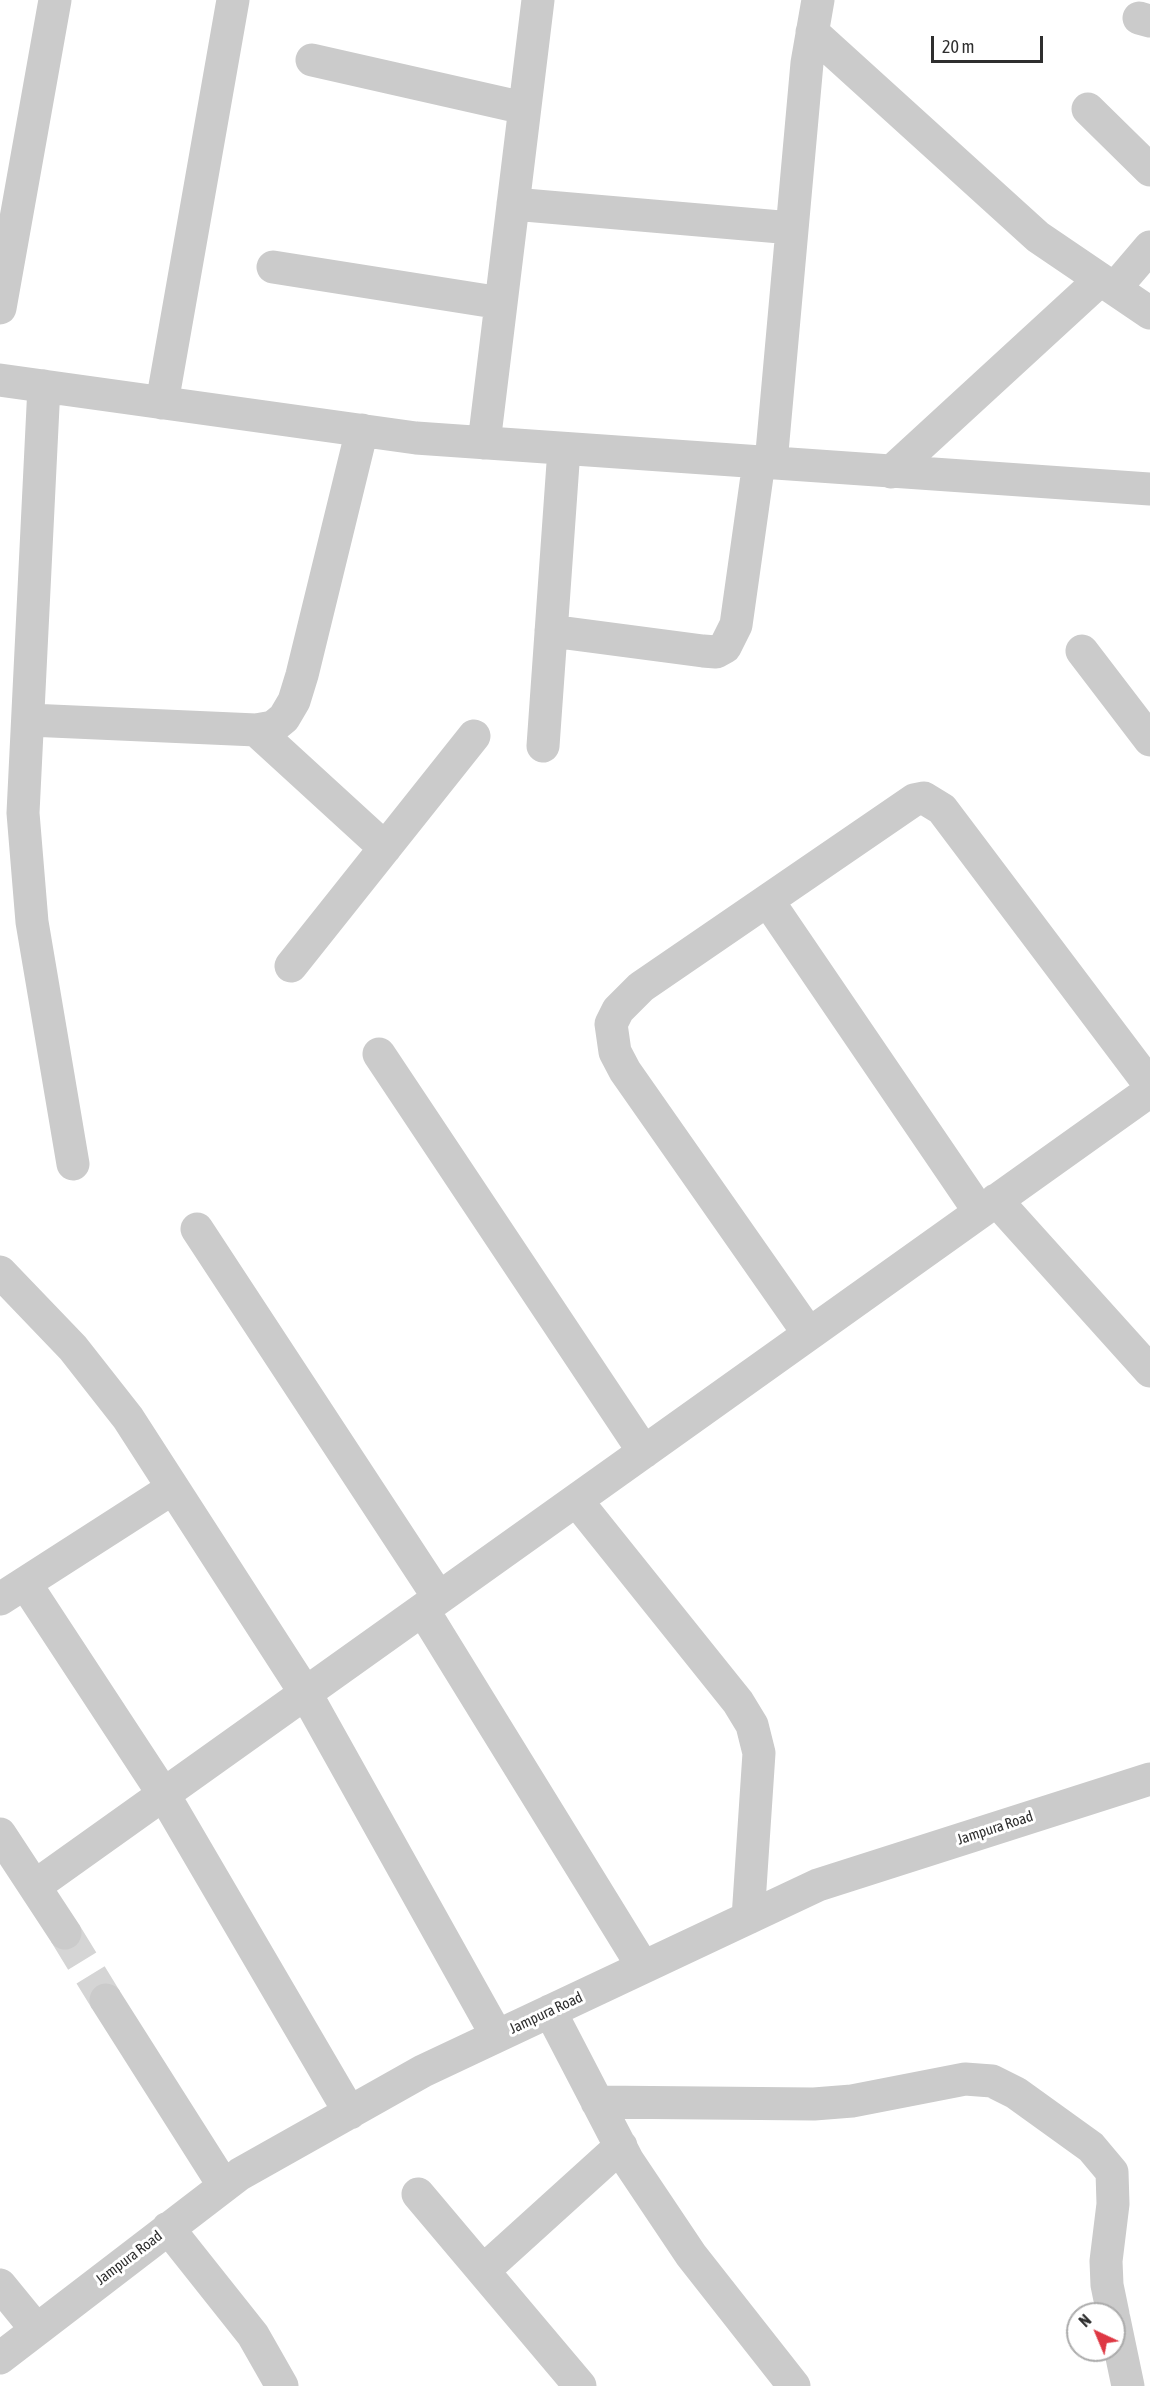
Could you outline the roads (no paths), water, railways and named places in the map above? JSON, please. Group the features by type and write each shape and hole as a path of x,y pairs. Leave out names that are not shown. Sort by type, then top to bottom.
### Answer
{"street":[{"path":"0,308 55,0"},
{"path":"162,402 233,0"},
{"path":"484,442 538,0"},
{"path":"551,631 716,652 725,647 736,625 765,463 812,32 818,0"},
{"path":"812,32 1000,205 1038,237 1150,313"},
{"path":"312,60 525,108"},
{"path":"1088,109 1150,170"},
{"path":"513,204 792,228"},
{"path":"891,472 1150,247"},
{"path":"273,267 501,303"},
{"path":"0,380 416,438 1150,489"},
{"path":"44,386 23,813 32,922 73,1164"},
{"path":"29,720 256,730 273,727 284,718 294,701 362,430"},
{"path":"543,746 564,449"},
{"path":"1082,651 1150,740"},
{"path":"256,730 386,848"},
{"path":"291,966 474,736"},
{"path":"809,1334 626,1071 611,1038 611,1024 618,1010 641,987 914,800 924,798 934,802 942,809 1150,1085"},
{"path":"768,900 988,1206 1150,1371"},
{"path":"379,1054 644,1452"},
{"path":"35,1886 1150,1091"},
{"path":"197,1228 431,1604 643,1968"},
{"path":"0,1272 102,1381 173,1488 306,1694 497,2036"},
{"path":"173,1488 12,1591 164,1795 350,2113"},
{"path":"576,1500 738,1702 752,1725 759,1753 748,1918"},
{"name":"Jampura Road","path":"0,2358 240,2174 423,2071 818,1885 1150,1779"},
{"path":"0,1834 65,1933"},
{"path":"106,2000 224,2186"},
{"path":"550,2011 621,2146 691,2255 787,2384"},
{"path":"597,2102 814,2104 852,2101 965,2079 992,2081 1016,2093 1091,2146 1112,2172 1113,2194 1106,2261 1111,2302"},
{"path":"483,2271 621,2146"},
{"path":"418,2193 580,2386"},
{"path":"168,2228 253,2335 282,2386"},
{"path":"0,2285 36,2329"},
{"path":"1123,2362 1128,2386"}],"tunnel":[{"path":"65,1933 106,2000"}]}
